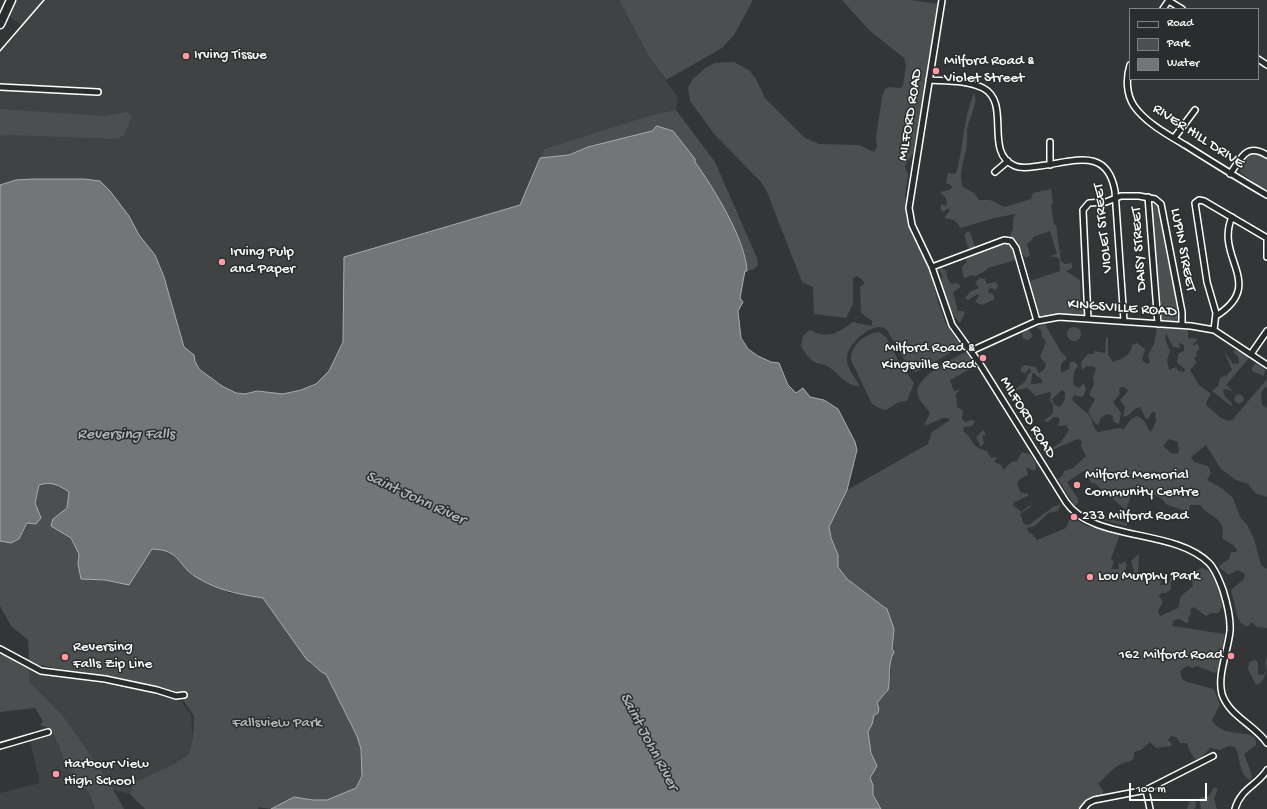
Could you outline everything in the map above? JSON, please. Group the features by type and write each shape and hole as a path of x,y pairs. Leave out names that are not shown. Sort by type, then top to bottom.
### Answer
{"main road":[{"path":"0,24 11,0"}],"street":[{"name":"MILFORD ROAD","path":"942,0 909,208 912,224 932,267 950,322 971,351 1060,492 1076,514 1097,524 1185,548 1201,557 1212,567 1225,596 1230,618 1229,637 1222,679 1222,695 1230,708 1256,730 1267,743"},
{"path":"1169,0 1181,8"},
{"name":"RIVER HILL DRIVE","path":"1129,72 1127,87 1133,105 1147,119 1230,174 1267,195"},
{"path":"929,80 970,84 989,92 995,102 1000,147 1008,162 995,172"},
{"path":"0,87 98,92"},
{"path":"1174,138 1195,110"},
{"path":"1050,142 1050,165"},
{"path":"1230,174 1247,152 1256,150 1267,155"},
{"name":"VIOLET STREET","path":"1008,162 1022,167 1090,160 1101,164 1112,177 1120,249 1124,321"},
{"name":"LUPIN STREET","path":"1088,319 1082,212 1085,206 1089,203 1106,202 1123,196 1148,197 1158,200 1163,208 1170,256 1182,312 1182,325"},
{"name":"DAISY STREET","path":"1148,197 1158,324"},
{"path":"1214,330 1216,316 1207,282 1194,209 1196,202 1200,200 1204,201 1267,240 1267,257"},
{"path":"1216,316 1227,309 1236,299 1240,290 1239,276 1228,237 1228,227 1232,218"},
{"path":"932,267 1004,240 1011,241 1016,248 1037,321"},
{"name":"KINGSVILLE ROAD","path":"971,351 1037,321 1055,317 1182,325 1214,330 1267,365"},
{"path":"1251,354 1267,331"},
{"path":"0,649 41,671 105,679 157,690 176,696 184,695"},
{"path":"0,746 48,732"},
{"path":"1083,809 1088,802 1094,800 1146,790 1214,756"},
{"path":"1235,809 1240,796 1267,770"},
{"path":"1146,790 1150,809"}],"shaded area":[{"name":"Irving Pulp and Paper","path":"11,0 619,0 649,57 678,98 676,110 651,115 544,149 520,205 344,257 343,342 329,371 316,384 301,390 283,394 257,391 245,394 236,393 222,386 199,369 194,355 184,347 164,277 155,255 139,235 129,216 110,191 100,181 84,179 33,179 16,180 0,185 0,53 23,26 6,14"},
{"path":"30,670 56,676 148,691 181,701 191,715 193,737 189,754 174,764 133,783 130,794 113,790 64,717 29,681"},
{"name":"Harbour View High School","path":"53,735 67,766 89,793 95,809 0,809 0,793 40,783 30,741"}],"green space":[{"path":"619,0 753,0 734,35 722,48 666,80 649,57"},
{"path":"842,0 910,0 938,4 914,152 905,166 908,176 905,194 907,220 931,274 938,302 946,324 961,346 925,368 915,372 908,366 887,330 882,327 875,328 861,335 850,348 847,355 849,368 860,386 850,384 830,368 811,360 801,346 803,336 810,330 822,335 828,335 837,332 853,322 872,326 872,321 861,313 860,287 865,283 858,276 853,278 853,304 846,318 814,314 813,287 802,282 767,192 761,182 715,135 690,101 688,88 692,80 705,68 715,63 734,62 749,70 756,79 765,98 805,138 819,144 859,145 874,152 877,147 876,138 882,97 885,89 889,87 900,88 903,86 906,65 904,58 869,30"},
{"path":"974,93 975,105 967,127 967,147 961,176 963,187 974,193 979,200 990,200 1005,207 1031,199 1033,193 1051,189 1053,204 1051,205 1054,225 1056,225 1061,261 1065,264 1072,263 1072,268 1066,271 1080,280 1081,308 1085,308 1084,315 1059,314 1042,317 1039,314 1030,281 1060,271 1059,258 1049,256 1057,254 1050,231 1033,237 1027,244 1030,255 1027,258 1010,236 1013,228 1013,218 1016,214 994,218 961,228 954,220 944,218 950,210 948,208 943,212 941,210 941,204 946,206 947,204 946,198 940,192 952,188 951,185 946,183 948,173 955,174 957,171 966,121"},
{"path":"0,109 105,116 127,112 132,116 124,135 117,139 10,135 0,136"},
{"path":"676,110 715,162 757,258 758,265 754,269 747,271 745,254 736,232 698,166 695,162 651,131 588,147 569,155 540,158 544,149 651,115"},
{"path":"1250,153 1256,153 1267,159 1267,192 1240,172 1242,162"},
{"path":"1157,204 1161,208 1167,250 1179,308 1179,322 1162,321 1160,319 1152,209 1153,205"},
{"path":"967,232 970,232 975,247 971,249 968,247 964,235"},
{"path":"1004,243 1011,247 1016,260 988,268 976,276 971,275 965,278 963,276 962,267 966,263 967,256"},
{"path":"941,268 946,270 947,277 951,284 957,283 961,287 953,292 958,311 963,311 965,313 960,323 953,314 944,294 942,287 942,276 939,269"},
{"path":"980,278 985,279 987,284 995,282 998,285 996,290 991,288 988,290 989,293 992,293 995,299 982,305 975,302 979,296 978,294 968,300 965,298 970,292 979,288 975,282"},
{"path":"1045,324 1061,352 1067,358 1061,364 1061,373 1069,369 1070,362 1075,362 1078,366 1074,372 1073,385 1079,388 1084,383 1086,390 1083,397 1074,395 1072,399 1089,415 1095,429 1098,432 1119,428 1124,429 1131,419 1137,416 1145,422 1151,432 1156,421 1155,412 1152,412 1149,418 1146,419 1140,407 1123,417 1125,407 1120,400 1128,391 1126,388 1122,387 1119,388 1120,394 1113,402 1121,413 1119,424 1114,422 1112,415 1107,414 1101,418 1098,425 1088,412 1095,399 1089,395 1094,384 1093,378 1096,369 1094,367 1086,366 1082,370 1081,362 1088,354 1094,354 1094,351 1105,353 1106,337 1108,338 1108,354 1113,362 1128,354 1132,345 1137,343 1145,349 1142,360 1147,364 1150,362 1148,355 1154,344 1157,327 1188,330 1188,338 1198,339 1192,345 1196,345 1196,342 1199,346 1199,350 1196,352 1197,356 1193,358 1197,362 1190,370 1199,385 1211,394 1206,405 1221,418 1229,421 1233,419 1267,379 1267,387 1264,388 1261,394 1262,405 1267,408 1267,497 1255,493 1248,484 1236,480 1221,469 1206,445 1191,457 1194,462 1208,466 1211,473 1207,480 1223,489 1233,498 1240,517 1248,526 1254,539 1261,565 1267,569 1267,628 1257,627 1251,622 1249,626 1246,626 1241,623 1238,618 1231,590 1244,579 1245,574 1238,570 1229,575 1219,566 1229,559 1231,552 1236,552 1237,550 1233,545 1223,539 1223,528 1220,523 1200,505 1190,505 1189,512 1167,505 1162,499 1148,491 1134,487 1126,510 1094,483 1092,484 1084,471 1067,482 1078,499 1078,503 1075,506 1058,479 1063,475 1064,471 1073,468 1086,456 1081,446 1082,441 1078,439 1047,452 1061,442 1069,430 1066,425 1058,426 1060,420 1058,417 1054,417 1048,422 1044,421 1053,413 1053,404 1050,401 1051,393 1049,392 1036,396 1027,388 1015,389 1025,382 1028,374 1031,372 1030,368 1025,373 1021,372 1021,368 1024,365 1036,367 1039,373 1044,370 1046,364 1040,357 1046,342 1042,337 1041,330 1036,327","holes":["1166,333 1173,347 1180,348 1179,343 1184,345 1184,351 1178,354 1177,363 1185,369 1184,372 1178,371 1176,367 1169,370 1167,360 1170,351 1165,339","1034,373 1042,380 1042,383 1031,384 1032,374","1062,390 1065,392 1064,403 1061,406 1059,407 1054,404 1052,399","1169,439 1178,442 1179,452 1177,454 1171,453 1163,446"]},
{"path":"1071,327 1077,327 1081,331 1081,337 1077,341 1071,341 1067,337 1067,331"},
{"path":"1027,330 1032,335 1027,340 1022,335"},
{"path":"879,332 886,337 898,360 914,383 907,401 899,402 886,410 872,404 851,360 853,349 860,341 869,335"},
{"path":"1235,350 1247,355 1249,358 1226,385 1233,391 1225,389 1223,391 1225,397 1232,403 1231,406 1212,391 1218,386 1220,378 1227,375 1232,370 1224,351 1233,364 1239,363 1238,356 1233,352"},
{"path":"966,352 976,366 950,380 954,391 960,390 956,394 957,407 963,411 962,419 965,422 972,420 975,422 972,426 964,427 963,431 975,445 987,451 991,458 997,457 994,462 1001,465 1004,470 1011,462 1017,461 1022,452 1030,454 1036,464 1036,469 1034,471 1026,467 1028,475 1020,479 1017,483 1020,492 1028,494 1028,496 1014,502 1013,505 1021,512 1029,506 1032,506 1020,514 1024,524 1029,525 1053,507 1061,504 1058,511 1048,513 1035,526 1027,528 1028,532 1037,540 1066,528 1071,516 1084,525 1120,534 1111,559 1114,562 1111,569 1119,569 1118,563 1121,564 1125,561 1127,565 1124,572 1128,579 1130,579 1134,571 1131,561 1139,554 1138,577 1145,579 1151,573 1156,574 1162,579 1160,585 1168,584 1175,570 1171,583 1171,589 1166,593 1161,593 1159,596 1163,602 1158,610 1160,616 1178,608 1181,596 1193,586 1191,573 1202,568 1209,571 1220,592 1222,599 1221,609 1218,613 1211,613 1206,616 1194,607 1190,610 1191,614 1188,617 1189,622 1186,623 1180,619 1174,620 1172,626 1225,634 1218,670 1215,673 1197,666 1193,668 1187,666 1180,671 1182,679 1187,682 1214,689 1220,705 1212,720 1217,727 1232,732 1247,734 1255,739 1256,745 1244,754 1252,775 1251,780 1244,775 1242,771 1235,747 1229,746 1220,750 1210,748 1202,757 1196,760 1190,752 1187,743 1180,743 1176,737 1171,736 1168,740 1172,744 1171,746 1156,748 1150,742 1141,750 1134,752 1134,758 1131,761 1121,764 1098,784 1103,790 1103,796 1087,800 1080,809 881,809 873,795 870,778 877,766 871,753 868,732 874,715 878,713 879,708 877,703 887,693 891,672 889,662 893,646 893,638 886,607 847,579 838,567 838,555 831,538 829,527 847,490 928,444 932,432 950,420 948,418 943,418 925,426 930,413 919,398 918,389 921,382 935,369"},
{"path":"1256,363 1265,370 1264,376 1252,371 1252,367"},
{"path":"1239,394 1244,399 1239,404 1234,399"},
{"path":"983,430 986,435 982,436 984,443 981,447 976,437"},
{"name":"Fallsview Park","path":"47,482 59,485 69,492 67,508 53,519 71,538 79,554 78,564 81,579 105,580 129,585 152,549 165,549 175,555 190,572 229,593 263,598 307,660 326,674 357,736 361,749 362,776 356,788 327,800 313,800 294,797 271,809 259,807 258,809 145,809 130,794 133,783 174,764 189,754 193,737 194,716 179,694 87,673 39,665 29,660 28,640 11,626 0,606 0,541 11,543 19,540 36,508 35,503 39,485"},
{"path":"1095,516 1127,523 1127,526 1094,518"},
{"path":"0,655 4,655 30,670 29,681 64,717 108,781 124,809 95,809 89,793 67,766 51,729 40,725 43,721 35,708 0,712"},
{"path":"1267,657 1266,669 1265,662"},
{"path":"1255,660 1258,662 1258,674 1263,675 1265,672 1262,681 1256,685 1248,669 1249,662"},
{"path":"1214,787 1218,789 1214,799 1217,809 1201,809 1199,798 1210,795"},
{"path":"1190,799 1195,799 1196,805 1194,809 1187,809"}],"water":[{"path":"657,126 673,131 695,159 695,162 719,199 741,244 747,271 745,271 740,298 743,302 738,311 741,338 748,349 758,356 771,362 779,363 788,385 796,393 803,388 810,397 824,400 838,409 855,442 857,450 847,490 829,527 831,538 838,555 838,567 847,579 887,609 894,629 892,649 894,652 890,666 888,690 877,703 879,708 878,713 874,715 868,732 871,753 877,766 870,778 873,785 873,795 881,809 271,809 294,797 313,800 327,800 356,788 362,776 361,749 357,736 326,674 321,672 307,660 263,598 245,595 213,586 196,577 173,555 161,550 152,549 129,585 105,580 81,579 78,564 79,554 71,538 51,526 53,519 67,508 69,492 55,484 47,483 39,485 35,503 41,518 36,524 27,523 19,539 11,543 0,541 0,185 16,180 33,179 84,179 100,181 110,191 129,216 139,235 155,255 164,277 184,347 194,355 199,369 222,386 236,393 245,394 257,391 283,394 301,390 316,384 329,371 343,342 344,257 520,205 540,158 569,155 588,147 652,131"}],"railway":[{"path":"0,51 44,0"}],"place":[{"name":"Irving Tissue","path":"186,56"},
{"name":"Milford Road & Violet Street","path":"936,71"},
{"name":"Irving Pulp and Paper","path":"222,262"},
{"name":"Milford Road & Kingsville Road","path":"983,358"},
{"name":"Milford Memorial Community Centre","path":"1077,485"},
{"name":"233 Milford Road","path":"1074,517"},
{"name":"Lou Murphy Park","path":"1090,577"},
{"name":"162 Milford Road","path":"1231,656"},
{"name":"Reversing Falls Zip Line","path":"65,657"},
{"name":"Harbour View High School","path":"56,774"}],"water label":[{"name":"Reversing Falls","path":"126,436"},
{"name":"Saint John River","path":"415,499"},
{"name":"Saint John River","path":"648,742"}]}
